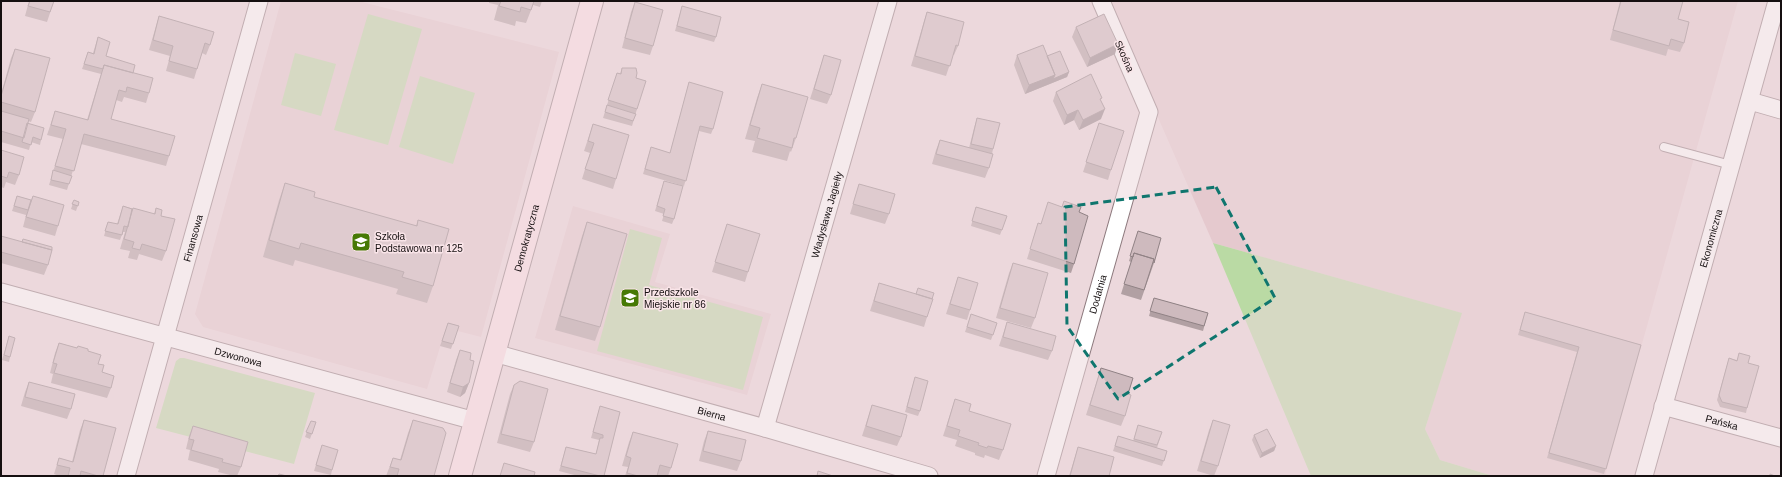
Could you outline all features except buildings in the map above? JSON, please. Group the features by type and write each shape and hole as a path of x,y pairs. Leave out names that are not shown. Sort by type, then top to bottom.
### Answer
{"street":[{"name":"Finansowa","path":"126,476 166,338 259,1"},
{"name":"Demokratyczna","path":"460,476 592,1"},
{"name":"Władysława Jagiełły","path":"765,428 888,1"},
{"name":"Skośna","path":"1100,1 1149,112"},
{"name":"Ekonomiczna","path":"1644,476 1778,3"},
{"path":"1750,101 1781,110"},
{"name":"Dodatnia","path":"1046,476 1149,112"},
{"name":"Dzwonowa","path":"1,292 475,421"},
{"name":"Bierna","path":"494,353 765,428 929,476"},
{"name":"Pańska","path":"1663,406 1781,438"}],"lane":[{"path":"1664,147 1732,165"}],"highlighted area":[{"path":"1216,187 1275,298 1118,399 1067,326 1065,207"}],"shaded area":[{"name":"Szkoła Podstawowa nr 125","path":"281,1 358,1 559,52 481,337 446,328 427,389 203,327 195,314"},
{"path":"1107,1 1738,1 1605,476 1493,476 1440,460 1425,429 1461,313 1213,243"},
{"name":"Przedszkole Miejskie nr 86","path":"573,206 670,234 655,282 771,314 747,395 535,338"}],"green space":[{"path":"368,14 422,29 388,145 334,130"},
{"path":"295,53 336,64 321,116 281,105"},
{"path":"420,76 475,93 453,164 399,147"},
{"path":"630,229 662,238 649,285 763,317 743,390 597,351"},
{"path":"1213,243 1462,313 1425,429 1440,460 1493,476 1311,476"},
{"path":"180,358 315,393 294,464 156,428 176,361"}],"place":[{"name":"Szkoła Podstawowa nr 125","path":"361,242"},
{"name":"Przedszkole Miejskie nr 86","path":"630,298"}]}
